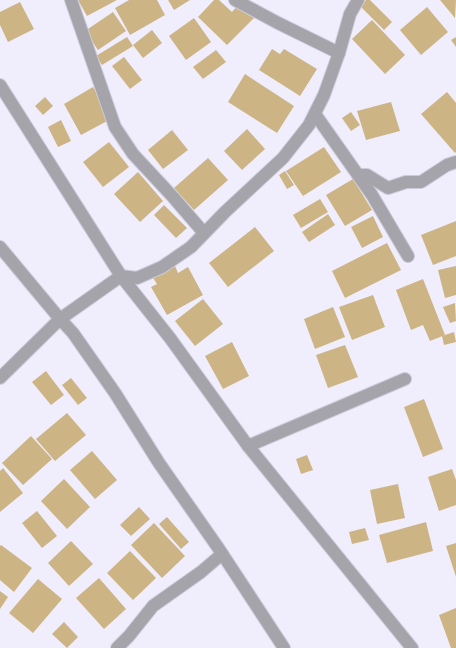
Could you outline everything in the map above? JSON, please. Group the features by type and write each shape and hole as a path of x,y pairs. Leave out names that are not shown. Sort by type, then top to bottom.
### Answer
{"street":[{"path":"71,0 115,127 133,154 204,233"},
{"path":"235,0 278,23 339,52"},
{"path":"0,378 60,319 121,276 137,278 162,267 191,247 283,158 309,125 324,95 350,14 358,0"},
{"path":"0,85 121,276 170,338 248,446 412,648"},
{"path":"314,114 372,195 408,256"},
{"path":"358,176 367,175 388,188 406,182 421,182 447,165 456,162"},
{"path":"0,247 73,333 115,393 159,463 222,554 284,648"},
{"path":"248,446 405,379"},
{"path":"117,648 129,636 153,606 201,572 222,554"}],"building":[{"path":"78,0 117,0 87,16"},
{"path":"129,0 157,0 165,15 130,35 115,8"},
{"path":"168,0 190,0 174,10"},
{"path":"214,0 219,0 232,12 238,5 255,17 227,45 198,17"},
{"path":"366,0 370,0 392,22 384,30 360,6"},
{"path":"440,0 456,0 455,18"},
{"path":"20,2 34,29 8,42 0,25 0,12"},
{"path":"427,7 448,32 421,55 400,30"},
{"path":"113,12 126,31 98,50 85,31"},
{"path":"194,18 211,42 186,60 169,36"},
{"path":"372,20 405,55 385,74 352,39"},
{"path":"152,30 162,43 143,58 133,45"},
{"path":"127,37 133,46 102,65 96,56"},
{"path":"456,37 456,47 451,40"},
{"path":"272,49 280,54 284,49 317,69 300,96 259,70"},
{"path":"216,50 226,62 203,79 193,67"},
{"path":"124,57 142,80 130,89 112,66"},
{"path":"245,74 294,106 277,133 228,102"},
{"path":"93,87 111,119 81,135 64,104"},
{"path":"447,92 456,103 455,153 421,114"},
{"path":"45,97 53,106 43,115 35,106"},
{"path":"391,102 400,131 366,140 357,111"},
{"path":"351,112 360,125 351,131 342,118"},
{"path":"61,120 71,141 58,147 48,127"},
{"path":"247,129 265,149 242,170 224,151"},
{"path":"172,130 188,150 163,169 148,150"},
{"path":"109,142 129,167 103,187 83,162"},
{"path":"324,147 341,172 303,196 286,171"},
{"path":"208,158 228,180 194,210 174,188"},
{"path":"285,171 294,185 287,189 279,175"},
{"path":"138,172 163,201 140,222 114,194"},
{"path":"353,179 372,210 345,226 326,195"},
{"path":"320,199 328,212 301,228 293,215"},
{"path":"164,205 187,228 176,238 154,215"},
{"path":"328,214 335,225 309,242 302,232"},
{"path":"373,216 383,237 362,248 351,227"},
{"path":"456,221 456,256 433,265 421,235"},
{"path":"255,227 274,251 228,287 209,263"},
{"path":"387,243 401,270 345,298 332,271"},
{"path":"175,266 178,273 188,267 203,295 167,315 151,287 157,284 153,278"},
{"path":"456,266 456,295 445,298 438,270"},
{"path":"423,279 445,335 430,341 423,325 411,330 396,290"},
{"path":"373,295 385,327 352,340 339,307"},
{"path":"203,299 223,324 195,346 175,321"},
{"path":"455,303 456,321 450,323 443,307"},
{"path":"333,307 345,337 315,349 304,319"},
{"path":"454,332 456,342 444,345 442,336"},
{"path":"232,342 249,376 223,389 205,356"},
{"path":"345,345 358,377 328,388 316,355"},
{"path":"46,371 64,395 51,405 32,382"},
{"path":"71,378 87,398 78,405 62,385"},
{"path":"424,399 443,449 423,457 404,407"},
{"path":"67,413 86,435 55,461 36,439"},
{"path":"31,436 52,459 23,485 2,463"},
{"path":"92,451 117,480 95,499 70,470"},
{"path":"307,455 313,470 301,474 296,459"},
{"path":"3,468 23,493 0,512 0,471"},
{"path":"452,469 456,480 456,505 439,511 428,477"},
{"path":"64,479 90,507 67,529 41,501"},
{"path":"398,484 405,518 377,524 370,490"},
{"path":"139,507 150,519 131,536 120,525"},
{"path":"37,511 57,536 42,548 22,523"},
{"path":"167,517 189,542 181,549 159,524"},
{"path":"426,522 433,551 387,563 379,535"},
{"path":"154,523 185,556 162,578 131,545"},
{"path":"365,528 369,540 352,544 349,532"},
{"path":"71,541 93,564 69,586 48,563"},
{"path":"456,543 456,577 446,546"},
{"path":"1,545 32,568 14,592 0,580"},
{"path":"130,551 156,578 133,600 107,573"},
{"path":"99,578 126,609 104,629 76,598"},
{"path":"38,579 62,599 33,633 9,613"},
{"path":"0,591 8,597 0,609"},
{"path":"456,608 456,648 451,648 439,615"},
{"path":"64,622 78,637 67,648 52,634"}]}
